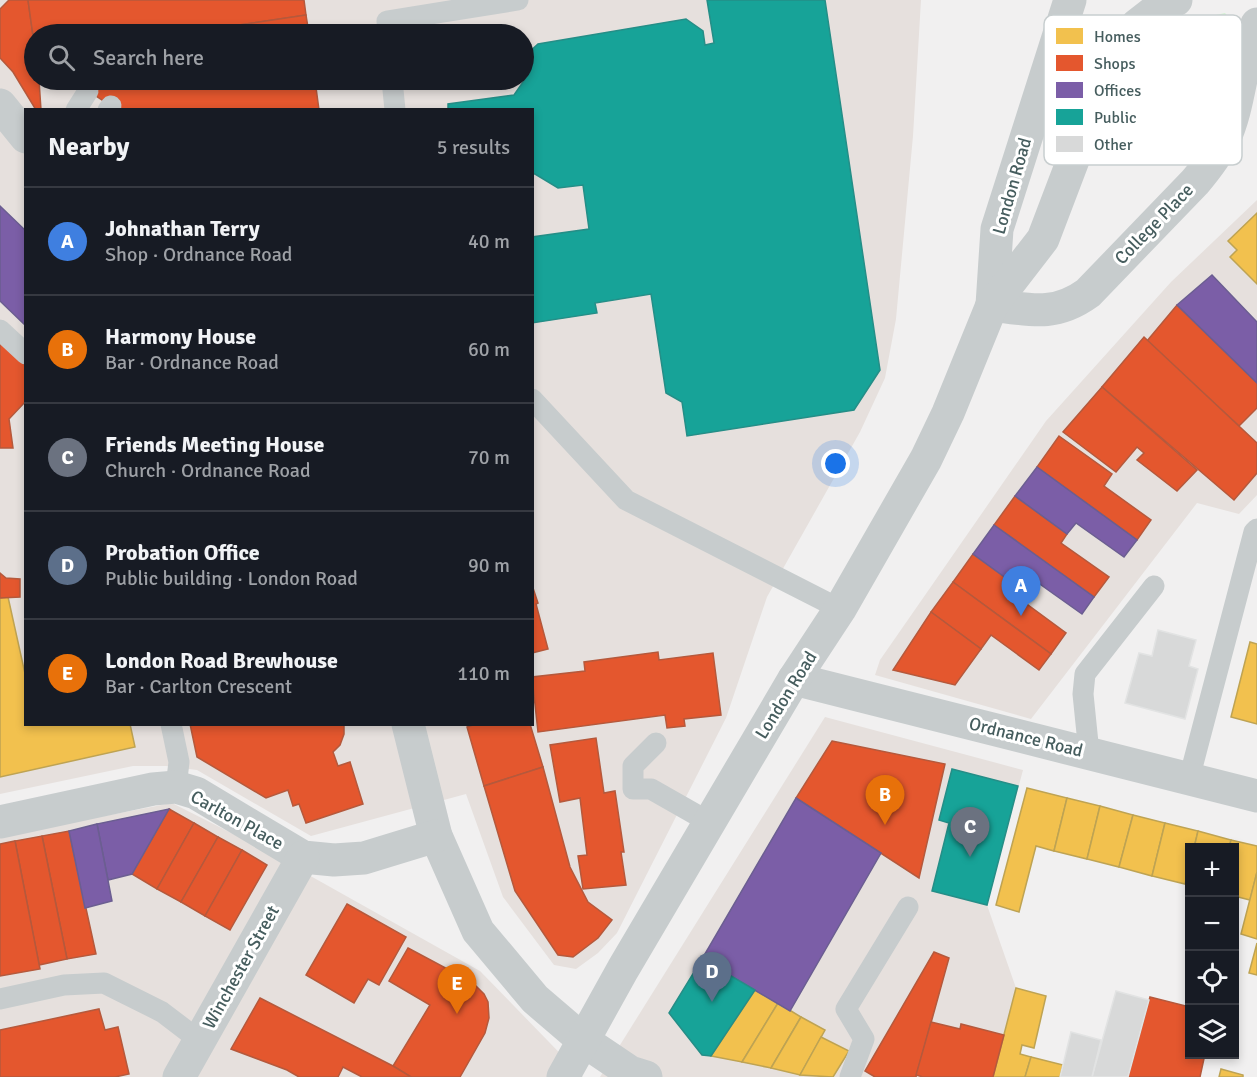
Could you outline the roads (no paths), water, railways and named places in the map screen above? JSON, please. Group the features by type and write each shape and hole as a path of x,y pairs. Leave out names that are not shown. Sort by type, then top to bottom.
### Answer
{"street":[{"name":"London Road","path":"1065,15 1070,0"},
{"name":"London Road","path":"1150,15 1176,0"},
{"name":"College Place","path":"1242,70 1257,24"},
{"name":"London Road","path":"992,305 997,229 1044,82"},
{"path":"0,105 24,135"},
{"name":"London Road","path":"563,1077 623,969 794,679 840,609 940,430 992,305 1043,239 1071,165"},
{"name":"College Place","path":"992,305 1046,311 1074,303 1088,293 1208,165"},
{"name":"Ordnance Road","path":"794,679 1257,796"},
{"path":"408,726 436,836 478,931 535,999 584,1041 630,1072 646,1077"},
{"name":"Carlton Place","path":"0,822 153,789 176,787 196,794 303,857 334,860 364,858 436,836"},
{"name":"Winchester Street","path":"179,1077 303,857"}],"lane":[{"path":"387,24 387,21 518,0"},
{"path":"393,90 395,108"},
{"path":"77,108 88,91"},
{"path":"0,330 24,352"},
{"path":"534,401 626,500 840,609"},
{"path":"1189,778 1254,532 1257,529"},
{"path":"1089,753 1083,694 1085,674 1154,586"},
{"path":"171,726 179,762 176,787"},
{"path":"656,743 633,766 633,789 651,789 710,822"},
{"path":"850,1077 864,1039 846,1009 908,907"},
{"path":"0,999 64,985 104,983 162,1012 200,1041"}],"place":[{"name":"Johnathan Terry","path":"1021,616"},
{"name":"Harmony House","path":"885,825"},
{"name":"Friends Meeting House","path":"970,857"},
{"name":"Probation Office","path":"712,1002"},
{"name":"London Road Brewhouse","path":"457,1014"}]}
